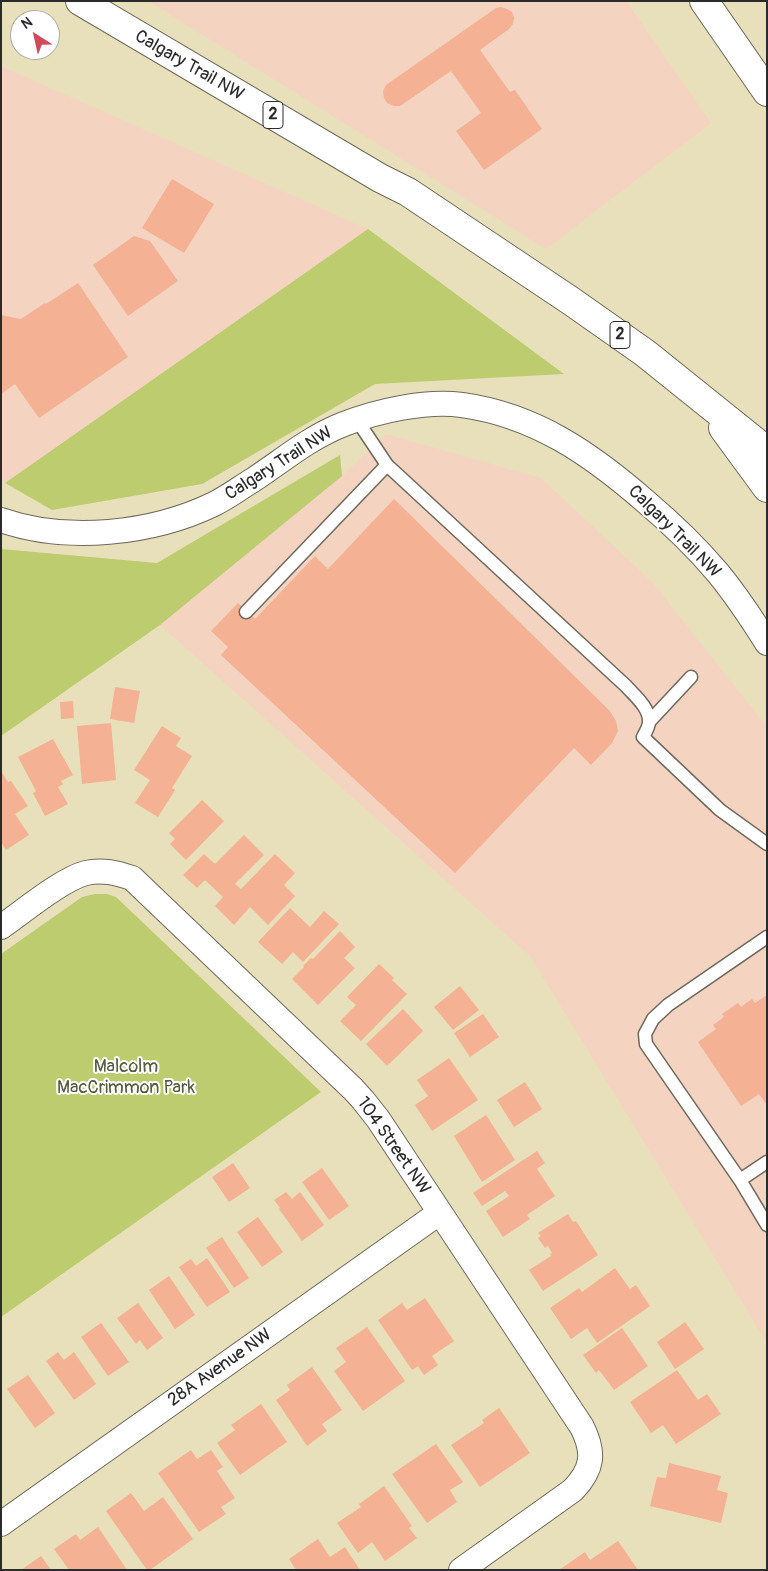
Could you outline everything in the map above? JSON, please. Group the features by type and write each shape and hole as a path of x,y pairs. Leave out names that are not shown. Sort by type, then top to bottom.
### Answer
{"highway":[{"name":"Calgary Trail NW","path":"80,1 371,173 408,192 586,311 645,353 767,451"},
{"path":"704,1 767,92"},
{"path":"699,397 767,488"}],"street":[{"name":"Calgary Trail NW","path":"1,520 19,526 68,533 138,529 173,519 216,503 323,434 344,424 423,405 460,405 498,412 532,424 576,447 604,466 666,520 717,572 746,609 767,642"},
{"name":"104 Street NW","path":"1,927 72,879 86,873 104,871 132,878 363,1100 582,1427 590,1450 590,1461 582,1480 573,1490 460,1570"},
{"name":"28A Avenue NW","path":"1,1524 439,1213"}],"lane":[{"path":"357,420 387,465 626,686 647,711 649,722"},
{"path":"246,612 387,465"},
{"path":"691,677 649,722 643,737 720,810 767,844"},
{"path":"767,937 668,1005 653,1018 645,1034 646,1044 740,1180 767,1224"},
{"path":"740,1180 767,1162"}],"shaded area":[{"path":"148,1 626,1 711,123 546,249"},
{"path":"1,66 368,229 5,483 1,481"},
{"path":"386,434 541,478 653,583 767,727 767,1343 530,956 160,625 342,476"}],"green space":[{"path":"368,229 564,374 375,384 202,484 52,510 5,483"},
{"path":"340,455 342,476 160,625 1,736 1,549 157,563"},
{"name":"Malcolm MacCrimmon Park","path":"107,894 116,897 321,1092 1,1317 1,954 82,897"}],"building":[{"path":"501,7 512,12 513,24 480,50 510,92 515,90 542,129 484,170 456,131 481,113 451,71 400,106 387,103 383,91 386,85 496,8"},
{"path":"172,179 214,204 184,253 142,228"},
{"path":"134,236 150,241 178,281 128,316 93,265"},
{"path":"78,283 128,357 39,418 15,384 1,394 1,315 21,319"},
{"path":"394,499 610,711 616,721 618,731 612,743 591,765 574,748 455,873 221,655 228,647 211,631 238,603 255,619 315,556 328,569"},
{"path":"115,687 140,691 134,723 110,719"},
{"path":"73,701 74,718 61,719 60,702"},
{"path":"111,723 116,780 82,784 77,726"},
{"path":"162,726 181,738 176,746 192,756 172,788 175,790 158,817 135,803 150,780 134,770"},
{"path":"53,739 73,775 61,781 63,784 58,787 68,804 45,816 33,793 36,791 18,757"},
{"path":"1,771 8,782 11,781 28,806 15,814 29,835 6,850 1,842"},
{"path":"202,800 224,821 186,860 170,844 175,839 169,833"},
{"path":"244,835 264,855 235,884 241,889 275,854 295,873 284,885 295,896 268,925 250,907 234,925 215,906 223,897 205,880 197,888 183,875 204,854 215,864"},
{"path":"290,908 310,927 324,911 339,924 303,962 293,952 282,964 258,942"},
{"path":"340,931 355,947 344,958 355,968 318,1005 292,979"},
{"path":"379,964 407,994 361,1041 340,1021 356,1005 347,997"},
{"path":"460,986 479,1010 453,1030 434,1007"},
{"path":"767,995 767,1105 759,1094 741,1106 698,1042 716,1029 713,1025 724,1017 722,1014 738,1003 741,1007 752,999 755,1003"},
{"path":"403,1009 423,1031 387,1066 366,1044"},
{"path":"483,1014 499,1037 470,1057 454,1033"},
{"path":"449,1058 478,1100 432,1131 415,1105 428,1096 417,1080"},
{"path":"525,1082 542,1109 514,1127 497,1100"},
{"path":"486,1115 515,1160 482,1182 454,1136"},
{"path":"537,1151 545,1163 537,1169 555,1196 527,1215 530,1219 503,1237 486,1211 509,1196 505,1191 482,1206 473,1193"},
{"path":"233,1163 250,1188 229,1202 212,1177"},
{"path":"322,1168 349,1206 329,1220 302,1182"},
{"path":"286,1192 292,1199 300,1192 324,1225 302,1241 274,1200"},
{"path":"568,1214 573,1222 576,1221 598,1255 543,1291 529,1270 551,1256 550,1254 552,1253 548,1246 545,1248 538,1238 541,1236 538,1233"},
{"path":"258,1217 283,1252 262,1267 237,1232"},
{"path":"222,1237 249,1278 234,1288 206,1248"},
{"path":"207,1258 230,1292 207,1307 179,1267 191,1259 196,1266"},
{"path":"615,1268 630,1289 636,1285 650,1306 597,1343 587,1328 571,1339 550,1308 579,1288 582,1292"},
{"path":"169,1276 195,1315 175,1329 149,1290"},
{"path":"425,1298 454,1341 432,1356 438,1365 424,1375 418,1366 412,1370 378,1320 402,1303 407,1310"},
{"path":"138,1303 163,1338 147,1350 140,1340 136,1344 117,1318"},
{"path":"685,1322 704,1349 675,1369 657,1342"},
{"path":"101,1323 129,1362 108,1376 81,1337"},
{"path":"367,1327 405,1381 363,1411 334,1371 346,1362 336,1348"},
{"path":"622,1328 648,1366 614,1390 599,1370 596,1373 583,1355"},
{"path":"58,1352 64,1360 74,1352 96,1384 74,1400 46,1361"},
{"path":"312,1367 342,1410 322,1424 327,1431 307,1446 276,1400 290,1390 287,1385"},
{"path":"677,1370 698,1400 707,1394 721,1414 676,1444 663,1425 651,1433 630,1402"},
{"path":"28,1375 55,1413 35,1428 7,1389"},
{"path":"261,1404 287,1442 240,1475 217,1443 235,1430 231,1425"},
{"path":"499,1408 530,1453 480,1487 451,1445 484,1423 482,1420"},
{"path":"436,1444 463,1482 450,1490 457,1502 427,1523 392,1474"},
{"path":"191,1450 197,1459 211,1450 223,1467 217,1471 235,1498 221,1507 226,1514 199,1532 158,1473"},
{"path":"669,1463 721,1476 717,1490 728,1493 721,1523 650,1506 657,1477 666,1478"},
{"path":"384,1486 412,1526 409,1528 417,1538 385,1561 372,1542 358,1553 337,1523 361,1507 359,1504"},
{"path":"131,1493 144,1511 163,1497 193,1539 150,1570 147,1570 106,1511"},
{"path":"98,1527 127,1570 69,1570 54,1549 76,1534 80,1540"},
{"path":"318,1539 330,1557 345,1547 360,1570 296,1570 289,1559"},
{"path":"618,1541 638,1570 559,1570 585,1552 590,1560"},
{"path":"41,1556 51,1570 21,1570"}]}
